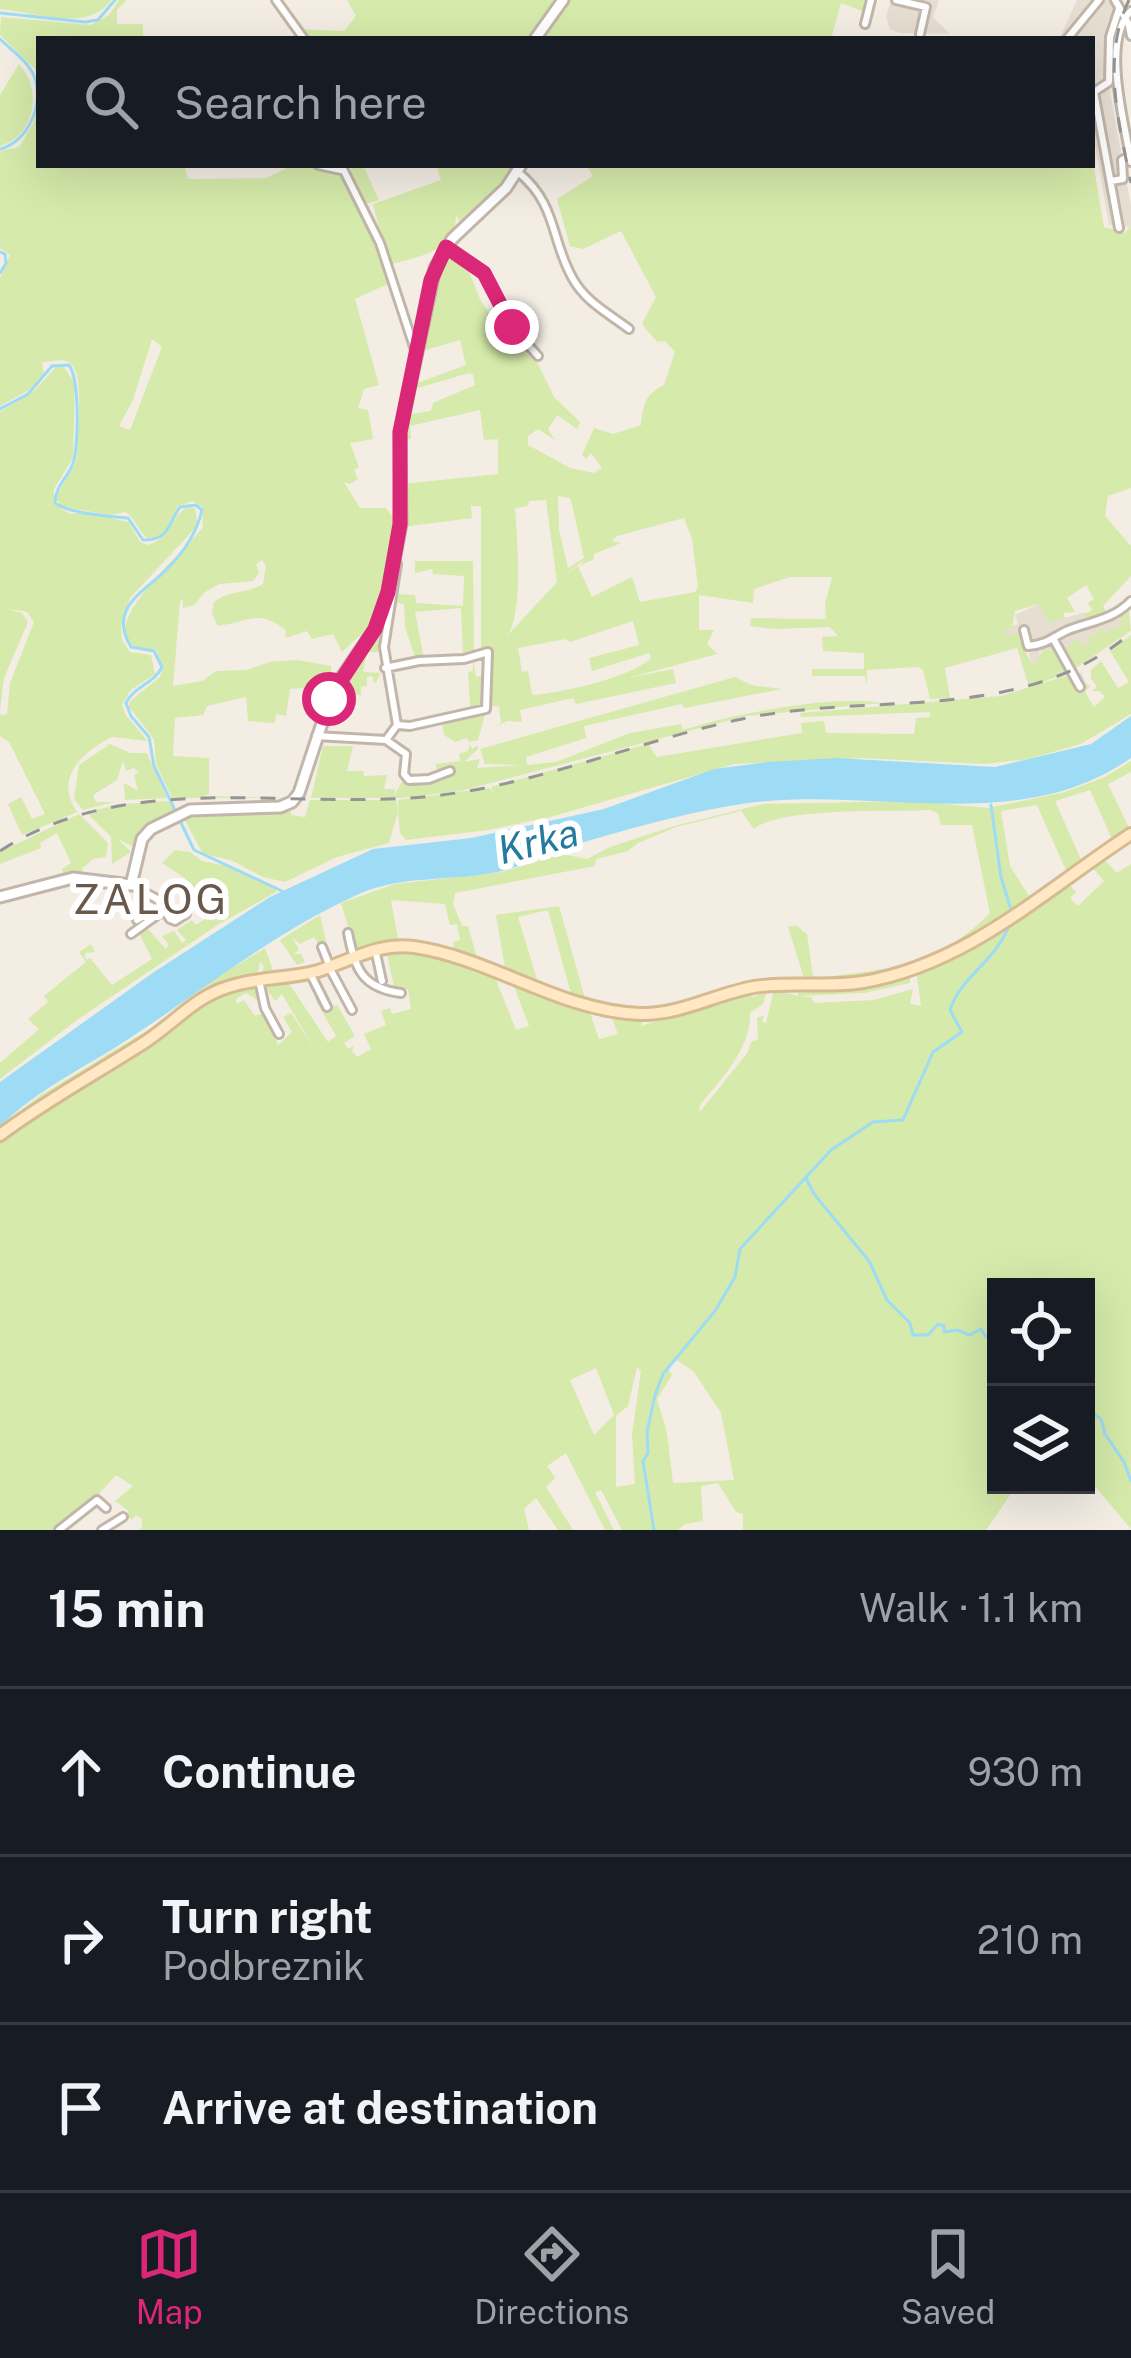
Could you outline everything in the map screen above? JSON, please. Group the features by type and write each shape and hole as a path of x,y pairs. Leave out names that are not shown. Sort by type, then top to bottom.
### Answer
{"main road":[{"path":"0,1135 58,1093 163,1030 200,999 227,987 310,973 375,950 404,946 587,1004 644,1014 677,1010 755,987 854,983 942,957 1011,919 1131,834"}],"street":[{"path":"277,0 302,36"},
{"path":"537,36 563,0"},
{"path":"865,24 872,0"},
{"path":"896,0 926,7 920,34"},
{"path":"1069,36 1099,0"},
{"path":"1115,0 1130,30"},
{"path":"1095,90 1108,82 1110,37 1125,12"},
{"path":"1111,181 1123,178 1122,160 1131,159 1117,74 1117,39 1125,12"},
{"path":"1095,101 1119,228"},
{"path":"341,168 380,243 410,340 418,352"},
{"path":"386,740 397,725 384,646 397,553 400,432 431,280 446,247 520,168 546,202 564,261 580,290 628,329"},
{"path":"446,247 484,273 512,327 538,356"},
{"path":"131,885 145,834 181,814 289,804 302,786 333,690 378,622 397,553"},
{"path":"1024,630 1028,646 1054,640 1119,613 1131,601"},
{"path":"1054,640 1080,687"},
{"path":"385,668 488,652 486,709 397,725"},
{"path":"316,736 386,740 404,750 406,779 422,780 450,771"},
{"path":"0,897 74,878 131,885 157,899 161,912"},
{"path":"137,920 150,911 175,921 186,914"},
{"path":"131,934 161,912"},
{"path":"348,933 353,957 368,983 380,991 401,993"},
{"path":"322,946 352,1010"},
{"path":"375,950 382,982"},
{"path":"310,973 328,1007"},
{"path":"259,980 265,1008 279,1034"},
{"path":"59,1530 97,1500 106,1508"},
{"path":"103,1530 123,1517"}],"shaded area":[{"path":"891,0 939,0 933,17 950,34 890,29 886,17"},
{"path":"1077,0 1113,0 1127,12 1131,7 1131,23 1119,19 1115,35 1110,92 1131,227 1109,225 1095,144 1095,36 1060,36"},
{"path":"1041,603 1050,622 1086,612 1089,622 1119,611 1126,626 1093,638 1097,648 1071,665 1075,675 1081,672 1087,686 1075,686 1057,647 1039,652 1041,661 1032,664 1023,633 999,640 997,631 1018,624 1015,615"}],"green space":[{"path":"0,0 111,0 89,16 75,18 0,9"},
{"path":"119,0 127,0 117,10 117,24 143,24 143,36 36,36 36,74 0,35 1,17 91,25 109,15"},
{"path":"347,0 559,0 534,36 304,36 299,29 344,31 356,16"},
{"path":"568,0 870,1 868,13 841,3 832,36 541,36"},
{"path":"19,64 31,86 32,111 21,132 0,146 0,95"},
{"path":"36,112 36,168 185,168 188,179 266,178 288,168 313,168 338,172 356,202 343,171 364,168 379,200 356,204 376,239 390,283 355,299 379,385 364,389 358,408 368,410 373,439 350,443 358,479 344,482 360,508 386,508 398,525 376,621 364,643 359,636 342,652 333,634 312,639 307,631 285,638 286,630 261,618 218,626 212,614 214,602 263,584 266,566 262,560 256,564 259,573 253,581 220,584 194,605 183,608 183,599 180,602 173,686 202,681 216,671 247,670 270,662 297,660 331,666 332,685 290,689 286,716 276,714 275,723 248,721 246,697 207,706 203,715 175,718 173,756 209,758 209,794 204,796 291,798 172,798 156,764 154,739 129,707 130,701 160,677 163,667 156,650 129,642 125,630 129,616 203,527 202,507 193,501 178,506 166,532 150,540 126,512 111,515 62,507 55,498 77,453 79,391 70,363 42,362 44,374 29,390 0,406 0,278 10,255 0,248 0,151 19,147","holes":["152,339 162,347 130,430 119,426 133,400"]},
{"path":"437,168 515,168 461,224 456,215 454,228 442,245 388,265 373,204 441,180"},
{"path":"588,168 1094,168 1104,227 1125,233 1131,225 1131,488 1108,496 1105,516 1131,546 1131,576 1103,606 1108,615 1086,625 1084,615 1092,610 1088,603 1094,599 1086,585 1067,598 1075,612 1063,613 1067,622 1063,618 1050,623 1038,604 1015,611 1012,628 1002,630 1008,635 1022,632 1032,664 1042,651 1056,647 1067,673 1029,687 1017,648 945,668 950,698 930,699 923,670 918,667 867,670 867,685 865,676 812,676 812,669 864,669 864,653 823,651 822,637 838,636 830,627 750,626 751,618 826,619 832,577 790,577 754,589 753,603 699,595 699,630 714,630 707,644 717,654 628,678 673,669 676,683 576,704 573,698 520,710 522,722 507,721 494,728 501,723 499,706 487,707 478,740 455,742 444,735 442,721 471,718 468,672 473,671 473,658 476,677 486,675 488,664 493,663 481,653 481,506 471,506 472,518 402,527 402,484 498,474 498,439 484,440 480,410 410,426 411,439 401,440 405,415 431,411 433,403 475,385 469,373 414,389 415,384 466,365 460,340 419,352 434,276 447,254 466,264 502,334 537,362 554,397 580,422 577,429 557,415 548,429 555,440 538,429 528,436 528,445 570,468 594,473 602,468 591,453 586,459 582,455 594,428 613,434 641,425 646,401 664,385 675,352 665,341 657,342 642,324 656,297 621,231 583,249 570,246 557,199 593,176","holes":["558,496 570,498 584,558 568,568 559,530","546,500 557,582 507,636 518,593 515,508","684,518 692,539 695,592 640,602 632,577 592,597 578,566 560,579 584,560 581,565 594,559 594,554 621,543 612,541 617,536","633,621 639,645 589,658 592,671 649,653 651,658 612,678 532,695 518,648 570,642"]},
{"path":"63,366 75,383 73,458 54,489 54,504 70,514 129,522 140,542 148,545 161,538 187,507 195,508 198,525 130,598 121,627 130,652 151,655 155,674 131,690 122,704 148,741 112,737 91,750 70,777 70,799 77,812 22,835 8,804 21,797 32,819 45,814 9,742 0,736 0,715 7,714 10,683 34,622 27,612 5,608 22,613 28,622 4,678 0,711 0,412"},
{"path":"415,561 473,561 474,655 463,658 461,608 415,612 424,659 416,660 405,627 404,604 393,602 395,594 415,595 416,603 463,606 464,576 433,574 432,569 415,573"},
{"path":"1128,605 1131,631 1070,672 1074,666 1066,647 1073,641 1081,640 1079,648 1091,641 1088,636 1099,634 1100,627 1106,632 1122,625 1119,615"},
{"path":"378,627 384,628 381,652 367,652 363,672 381,673 375,684 372,676 367,677 361,695 353,695 353,706 346,706 342,690"},
{"path":"1131,635 1131,714 1081,744 1028,759 984,764 860,758 734,764 550,817 406,840 400,833 398,800 489,788 493,792 491,787 648,744 657,757 802,733 801,723 824,721 826,733 914,734 916,718 930,717 930,712 801,717 800,713 1001,696 1069,675 1077,689 1090,686 1085,692 1094,707 1105,697 1092,691 1097,686 1091,670 1101,661 1118,688 1129,682 1110,651"},
{"path":"735,677 751,685 782,689 684,708 682,704 584,726 586,738 526,757 527,765 556,762 630,733 681,724 683,730 754,712 809,704 881,703 746,716 460,791 400,798 311,798 323,746 353,746 347,771 387,775 384,789 395,789 394,796 404,778 411,786 432,782 439,775 435,764 460,761 459,754 468,751 470,744 478,749 464,762 480,759 477,768 521,765 485,764 480,749"},
{"path":"110,744 130,753 147,753 167,798 125,800 124,783 138,791 134,775 139,772 134,768 126,771 123,761 117,780 93,795 96,802 114,802 83,810 74,799 79,765"},
{"path":"1131,761 1131,772 1108,784 1130,830 1113,841 1090,790 1055,801 1083,864 1068,875 1037,805 1001,811 1010,866 1032,901 945,953 870,979 805,981 788,927 796,925 807,934 813,976 818,978 889,968 951,945 990,913 972,825 941,825 938,813 929,810 864,811 787,817 754,829 741,811 676,827 628,851 596,859 595,866 455,893 453,904 462,926 468,926 479,965 455,954 453,942 460,940 457,924 450,925 445,904 391,900 399,944 354,954 352,929 341,903 395,884 502,872 561,854 587,859 674,826 763,804 913,801 988,808 1065,792"},
{"path":"310,800 396,800 398,812 389,843 337,857 285,882 203,854 182,815 289,808 292,815 305,817"},
{"path":"170,801 177,814 155,824 138,849 118,839 131,852 112,864 111,837 86,812"},
{"path":"79,814 108,843 106,857 93,859 82,869 84,876 65,878 62,869 71,863 57,833 40,843 41,848 0,864 0,852"},
{"path":"175,850 227,866 276,892 216,926 77,1020 0,1079 0,1063 39,1029 28,1019 48,1002 44,996 86,962 79,952 91,944 95,952 85,953 86,960 90,958 112,985 152,959 140,935 133,934 146,927 166,949 169,945 162,936 174,931 182,943 186,940 177,930 208,917 200,894 183,885 186,879 162,863"},
{"path":"1102,857 1117,873 1131,864 1131,1529 1095,1487 1095,1278 987,1278 987,1494 1011,1494 986,1530 743,1530 743,1514 736,1512 718,1483 701,1486 703,1521 678,1530 622,1530 601,1490 595,1492 614,1530 605,1530 566,1453 547,1466 555,1478 546,1487 573,1530 558,1530 536,1498 524,1509 529,1530 138,1530 142,1519 136,1515 132,1520 129,1511 115,1501 133,1486 116,1475 57,1530 0,1530 0,1140 223,991 257,983 262,1003 246,993 236,999 237,1004 244,1000 254,1015 266,1014 278,1045 292,1032 283,1017 291,1013 316,1052 282,994 275,1001 262,983 286,979 328,1042 336,1036 315,999 320,997 328,1009 337,1005 355,1036 344,1043 348,1049 354,1046 357,1057 371,1049 364,1034 386,1025 381,1011 390,1008 392,1014 411,1009 408,989 395,991 386,950 440,956 494,975 516,1030 529,1026 512,981 588,1007 599,1039 618,1034 610,1013 643,1019 641,1026 748,991 752,997 766,993 763,1004 750,1013 741,1050 700,1105 699,1113 751,1042 758,1039 757,1018 764,1015 762,1022 766,1023 774,990 798,996 798,988 910,975 910,983 864,993 799,996 811,997 814,1003 874,1000 913,989 910,1004 921,1006 916,970 1068,883 1076,892 1070,898 1078,906 1104,881 1091,866","holes":["677,1360 694,1372 721,1413 734,1480 673,1483 657,1399 672,1375 668,1368","637,1367 641,1371 632,1435 635,1484 616,1487 616,1416 628,1406","596,1368 614,1415 594,1435 570,1380"]},
{"path":"559,906 586,1002 572,997 548,910 518,917 539,986 506,974 496,915"},
{"path":"320,915 326,941 319,945 314,937 300,944 292,937 299,950 293,954 301,954 305,962 297,965 280,940"},
{"path":"265,948 275,976 261,976 260,961 257,978 185,1009 0,1134 0,1125 41,1095 161,1022 214,979"}],"water":[{"name":"Krka","path":"1131,716 1131,758 1087,782 1041,796 945,804 797,799 748,803 637,827 502,871 412,881 359,894 269,944 45,1090 0,1127 0,1082 154,972 270,897 373,849 471,838 604,809 714,769 767,762 836,758 995,767 1091,744"}],"waterway":[{"path":"0,13 85,22 98,20 115,0"},
{"path":"0,39 24,61 36,84"},
{"path":"0,149 19,139 36,104"},
{"path":"0,252 6,263 0,273"},
{"path":"0,409 28,394 52,366 69,365 76,396 75,451 55,503 79,512 128,518 143,540 163,534 180,507 196,505 202,510 179,556 126,611 123,621 131,647 154,651 162,667 126,703 149,737 154,766 194,850 282,891"},
{"path":"991,805 1001,877 1012,913"},
{"path":"654,1530 643,1461 663,1374 715,1311 735,1277 740,1249 831,1150 873,1122 903,1120 933,1052 962,1032 950,1010 955,998 997,947 1010,922"},
{"path":"806,1178 869,1261 887,1300 910,1323 913,1335 928,1335 938,1324 944,1332 970,1335 981,1329 987,1336"},
{"path":"1095,1415 1131,1481"}],"railway":[{"path":"1129,0 1114,67 1131,183"},
{"path":"0,851 47,826 147,802 452,794 534,777 737,720 992,694 1041,682 1087,662 1131,633"}],"district":[{"name":"ZALOG","path":"151,898"}],"route":[{"path":"329,699 375,629 388,592 400,524 400,432 431,280 446,247 484,273 512,327"}]}
